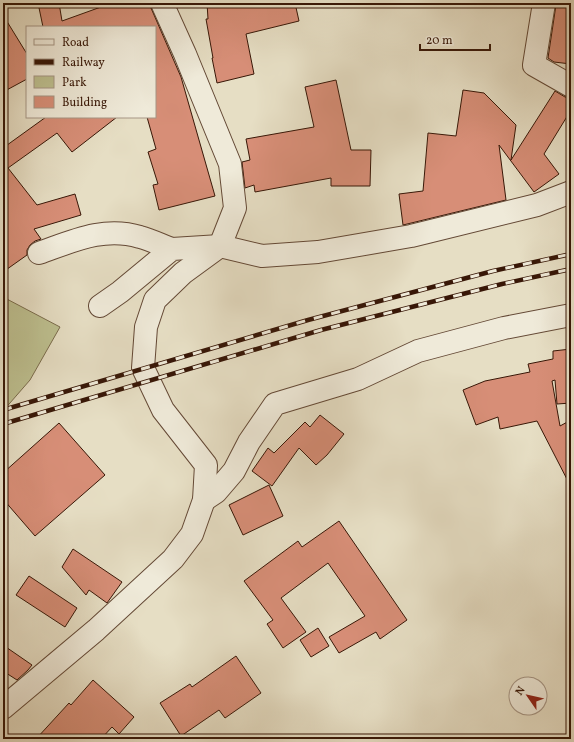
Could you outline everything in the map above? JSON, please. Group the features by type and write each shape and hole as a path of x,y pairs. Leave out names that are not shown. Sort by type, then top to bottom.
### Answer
{"street":[{"path":"3,708 96,630 173,559 192,534 204,500 206,465 164,410 143,368 146,327 155,300 183,273 220,246 235,208 230,164 185,54 162,3"},
{"path":"544,3 534,65 571,86"},
{"path":"39,253 93,235 115,233 140,237 172,249 220,246 262,256 318,252 411,236 537,205 571,192"},
{"path":"100,306 120,292 172,249"},
{"path":"204,500 216,492 234,470 249,442 275,404 358,379 418,351 504,328 571,315"}],"green space":[{"path":"3,297 60,327 30,380 3,411"}],"building":[{"path":"38,3 59,3 62,21 112,3 150,3 181,77 215,196 159,210 153,185 158,184 148,152 156,149 147,118 156,118 156,26 43,26"},
{"path":"207,3 295,3 299,21 246,34 254,74 217,83 206,19 208,19"},
{"path":"556,5 571,6 571,64 554,62 548,58"},
{"path":"3,15 26,52 26,80 3,92"},
{"path":"336,80 351,150 371,150 370,186 331,186 331,178 255,192 254,185 245,188 242,162 250,160 246,139 314,127 305,87"},
{"path":"463,90 484,93 516,125 511,160 555,91 565,97 571,98 571,110 544,154 559,174 534,192 499,145 506,200 403,225 399,194 423,191 428,133 456,136"},
{"path":"45,118 116,118 72,152 57,133 8,168 37,205 75,194 81,215 34,229 41,239 30,245 27,250 27,255 3,272 3,148"},
{"path":"571,349 571,403 557,404 555,380 552,381 560,426 571,420 571,487 537,421 500,429 498,417 476,425 463,390 485,381 530,372 528,364 553,359 553,351"},
{"path":"320,415 344,434 327,455 316,465 299,448 272,486 252,471 268,448 274,453 305,422 310,427"},
{"path":"59,423 105,475 35,536 3,499 3,473"},
{"path":"269,485 283,516 243,535 229,505"},
{"path":"339,521 407,620 380,639 376,632 339,653 329,637 365,616 328,563 281,598 306,632 283,648 267,624 273,620 244,581 298,541 302,547"},
{"path":"73,549 122,582 107,603 89,590 86,595 62,567"},
{"path":"29,576 77,608 65,627 16,595"},
{"path":"318,628 329,646 311,657 300,640"},
{"path":"3,645 32,665 17,680 3,671"},
{"path":"236,656 261,693 225,718 219,710 181,736 160,703 190,684 192,687"},
{"path":"93,680 134,717 119,734 112,727 101,739 36,739 69,703 71,705"}],"railway":[{"path":"3,410 308,320 493,271 571,254"},
{"path":"3,424 321,330 502,284 571,269"}]}
